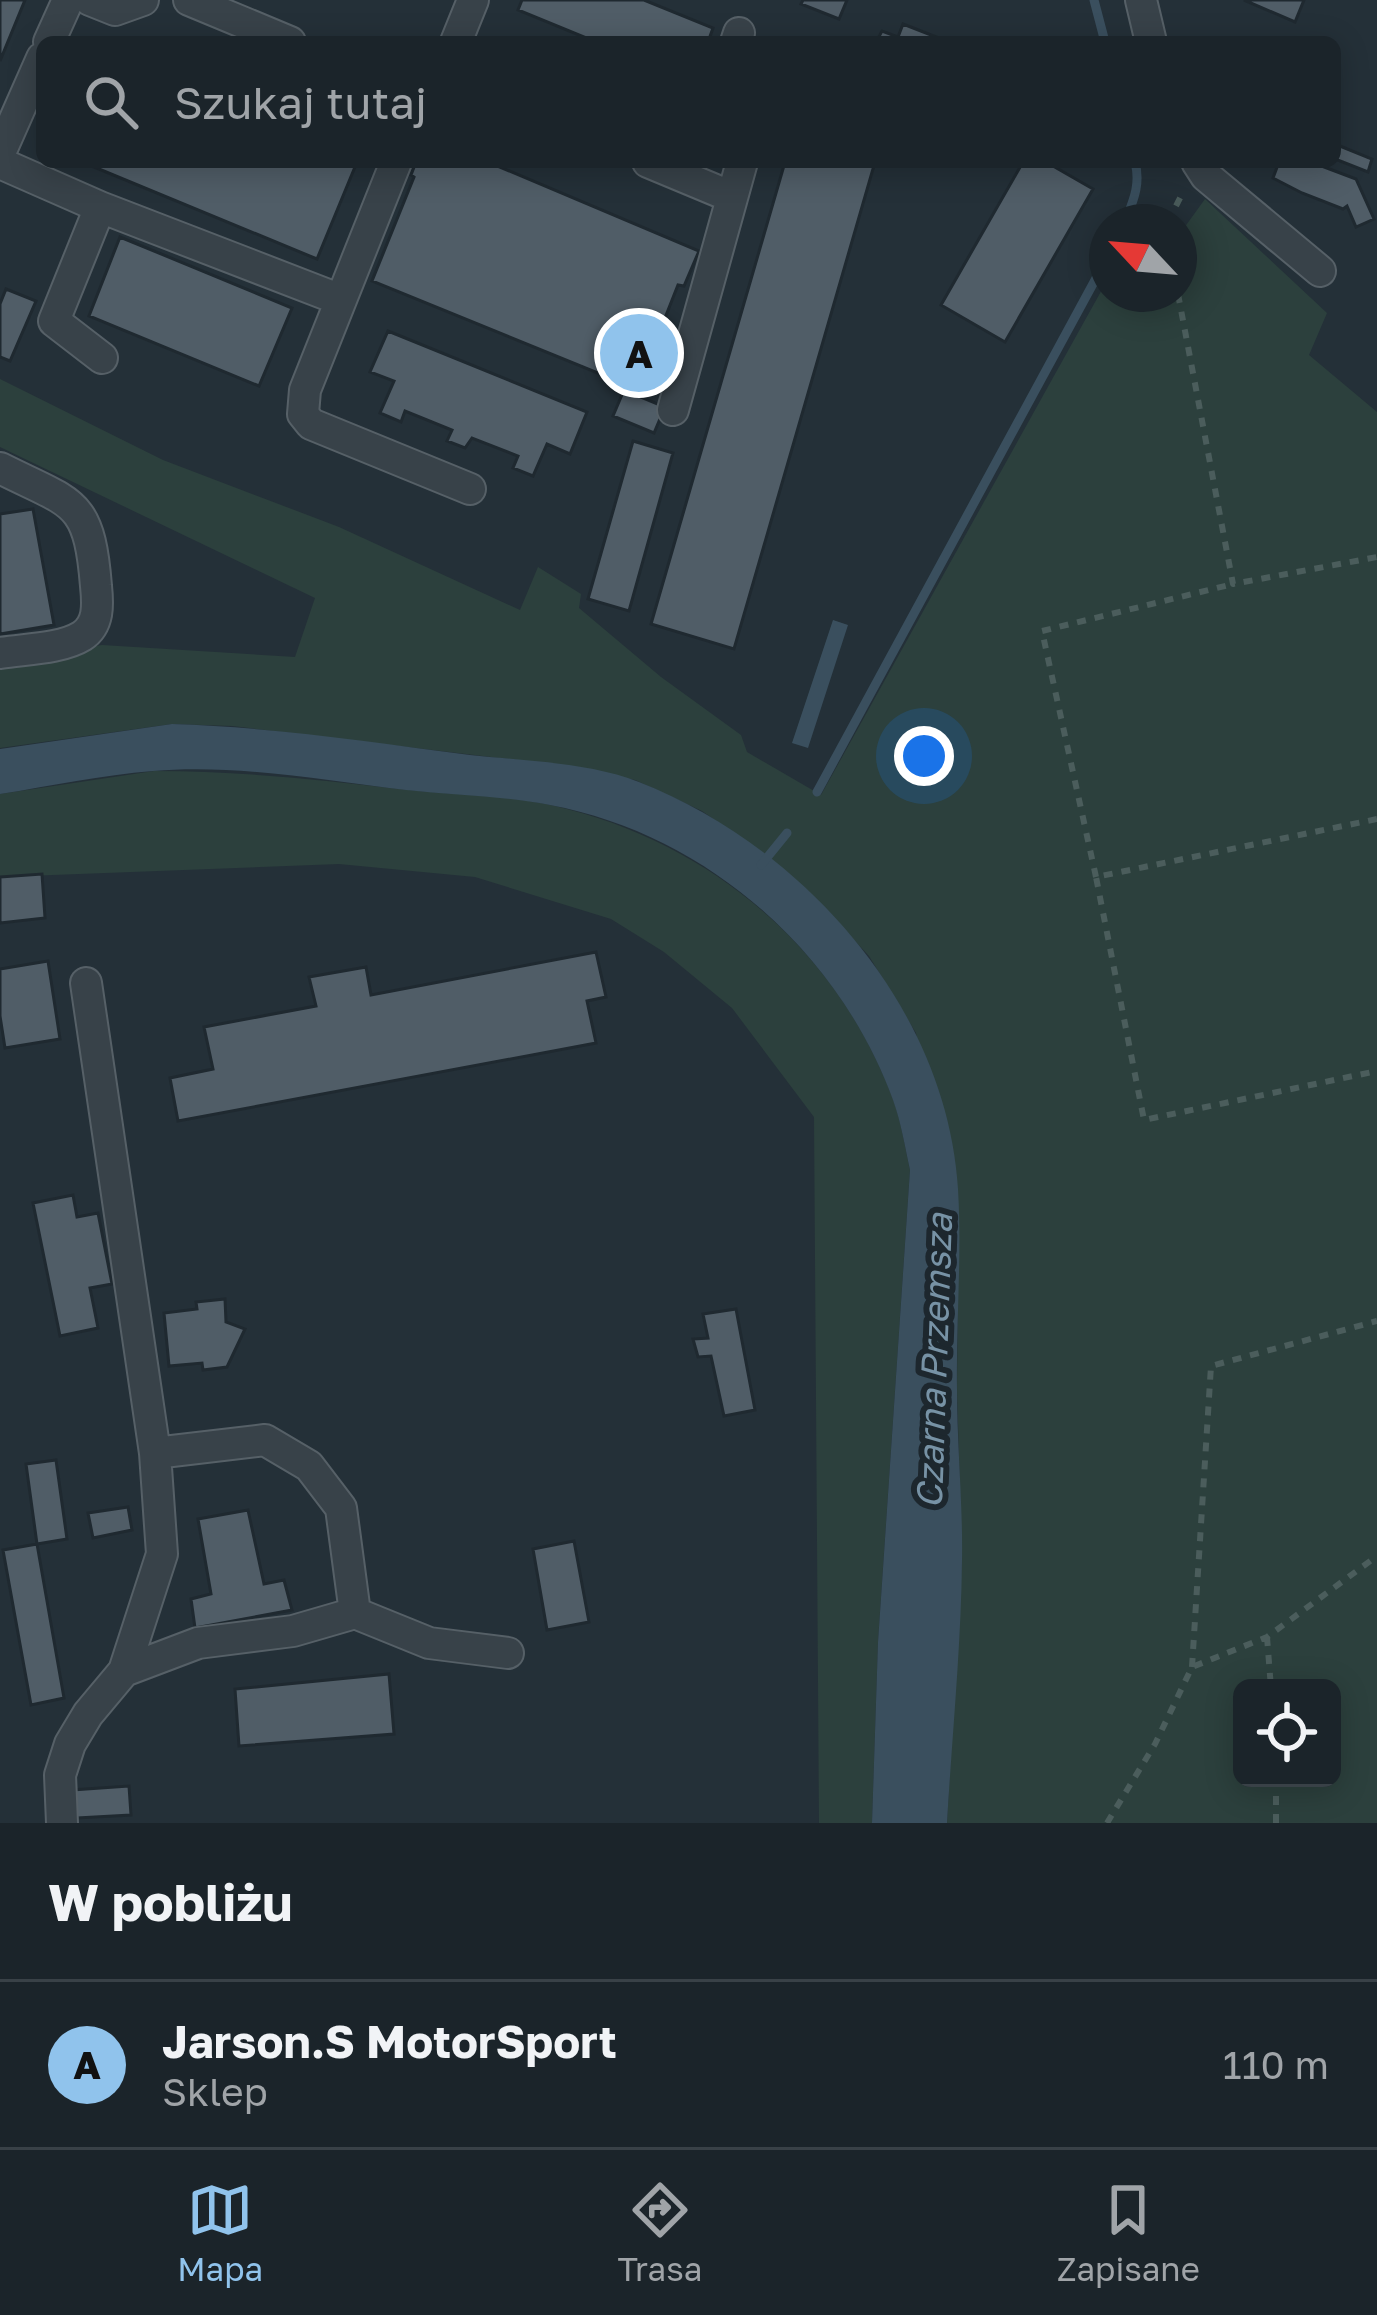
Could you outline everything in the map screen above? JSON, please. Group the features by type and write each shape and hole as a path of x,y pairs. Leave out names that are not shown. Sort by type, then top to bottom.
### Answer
{"lane":[{"path":"52,36 68,0"},
{"path":"89,0 115,10 143,0"},
{"path":"189,0 276,36"},
{"path":"458,36 473,0"},
{"path":"1142,0 1150,36"},
{"path":"0,153 36,72"},
{"path":"0,164 341,300"},
{"path":"394,168 305,389 303,414 311,424 470,489"},
{"path":"662,168 732,197"},
{"path":"673,410 740,168"},
{"path":"1201,168 1319,271"},
{"path":"100,207 54,321 102,358"},
{"path":"0,653 75,640 88,632 98,610 92,537 83,517 64,500 4,472"},
{"path":"62,1823 60,1775 70,1744 124,1671 162,1554 154,1453 86,983"},
{"path":"154,1453 265,1440 309,1466 341,1508 355,1612"},
{"path":"124,1671 198,1643 293,1630 355,1612 429,1643 508,1653"}],"path":[{"path":"1181,312 1233,584"},
{"path":"1377,557 1233,584 1042,631 1144,1120 1377,1071"},
{"path":"1096,877 1377,819"},
{"path":"1107,1823 1155,1744 1192,1667 1211,1366 1377,1321"},
{"path":"1192,1667 1267,1637 1377,1556"},
{"path":"1267,1637 1270,1679"},
{"path":"1276,1787 1276,1823"}],"green space":[{"path":"1205,199 1327,313 1309,355 1377,412 1377,1823 947,1823 962,1559 958,1270 916,1033 869,956 809,892 755,848 702,811 635,780 567,766 232,726 172,724 0,748 0,662 102,645 295,657 315,598 0,447 0,379 163,460 339,527 520,610 538,567 581,594 579,608 661,677 741,735 747,752 821,795 1090,312 1197,312 1197,210"},
{"path":"154,771 501,797 612,823 715,875 761,910 838,995 869,1045 893,1099 910,1170 878,1642 872,1823 819,1823 814,1117 732,1008 664,952 611,919 475,877 339,864 0,877 0,794"}],"water":[{"path":"833,620 848,625 808,748 792,743"},
{"name":"Czarna Przemsza","path":"172,724 556,763 639,782 700,811 757,848 810,892 856,942 896,998 927,1058 948,1122 958,1189 962,1561 947,1823 872,1823 878,1642 910,1170 893,1100 839,996 802,949 713,872 607,820 550,805 280,774 184,769 0,794 0,749"}],"building":[{"path":"0,0 25,0 0,61"},
{"path":"522,0 644,0 713,28 710,36 581,36 518,10"},
{"path":"803,0 847,0 839,19 801,4"},
{"path":"1244,0 1304,0 1295,22"},
{"path":"903,24 934,36 898,36"},
{"path":"1341,146 1372,159 1368,172 1341,161"},
{"path":"97,168 355,168 317,259"},
{"path":"414,168 502,168 699,251 684,286 678,285 637,389 372,281"},
{"path":"783,168 873,168 734,649 651,624"},
{"path":"1020,168 1056,168 1093,189 1005,342 941,305"},
{"path":"1277,168 1327,168 1356,179 1374,219 1356,227 1347,206 1343,209 1273,178"},
{"path":"120,237 292,308 259,386 89,316"},
{"path":"6,289 36,301 10,361 0,357 0,304"},
{"path":"388,331 587,412 570,454 547,444 533,476 513,468 518,456 472,438 465,448 447,441 452,430 405,411 401,422 380,413 394,381 370,372"},
{"path":"624,390 665,407 654,433 613,416"},
{"path":"633,441 673,453 629,611 588,599"},
{"path":"33,509 54,625 0,634 0,514"},
{"path":"42,874 45,918 0,923 0,877"},
{"path":"596,952 606,997 587,1001 596,1043 178,1121 170,1078 213,1069 204,1027 316,1006 309,977 366,967 371,995"},
{"path":"48,961 60,1039 5,1048 0,969"},
{"path":"73,1195 77,1217 98,1213 112,1284 90,1288 98,1328 60,1336 33,1203"},
{"path":"225,1299 226,1322 245,1329 227,1367 169,1366 164,1313"},
{"path":"736,1309 755,1410 724,1416 711,1356 698,1357 693,1339 708,1338 703,1314"},
{"path":"56,1460 67,1539 37,1544 26,1464"},
{"path":"128,1507 132,1530 93,1538 88,1513"},
{"path":"248,1510 264,1584 284,1580 292,1610 195,1628 191,1599 211,1594 198,1519"},
{"path":"574,1541 589,1622 547,1630 533,1549"},
{"path":"37,1544 64,1698 31,1705 3,1550"},
{"path":"389,1674 394,1734 239,1746 235,1689"},
{"path":"129,1786 131,1815 77,1818 72,1790"}],"waterway":[{"path":"1094,0 1103,36"},
{"path":"1132,204 1136,168"},
{"path":"817,792 1089,291"},
{"path":"761,865 787,833"}],"place":[{"name":"Jarson.S MotorSport","path":"639,353"}]}
